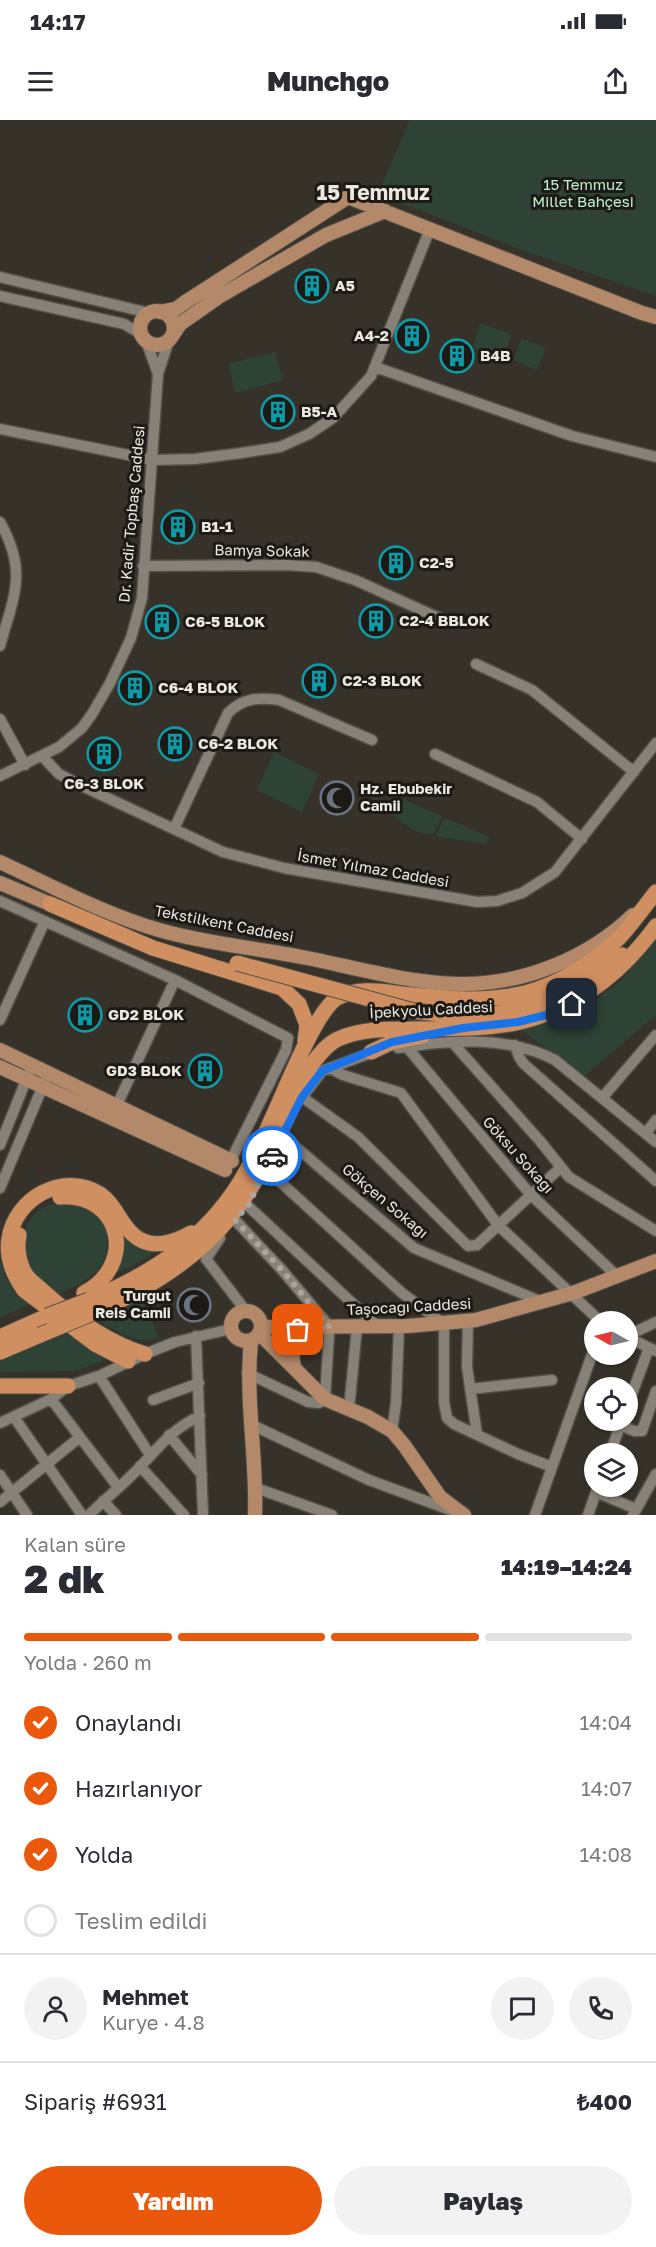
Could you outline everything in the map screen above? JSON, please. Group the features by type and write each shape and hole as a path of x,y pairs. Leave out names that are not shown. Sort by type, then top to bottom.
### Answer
{"highway":[{"name":"İpekyolu Caddesi","path":"89,1302 163,1263 207,1224 233,1193 247,1171 304,1047 327,1008 337,998 363,989 456,999 505,997 541,987 577,970 605,949 618,938 653,896"},
{"path":"50,904 155,940 414,1011 441,1015 486,1016 554,997 595,975 628,951 656,926"},
{"path":"50,904 153,948 282,988 299,1004 307,1025 304,1047"},
{"name":"İpekyolu Caddesi","path":"89,1302 135,1295 190,1259 222,1227 249,1190 312,1064 326,1047 336,1040 366,1031 463,1028 518,1022 546,1015 572,1004 618,971 642,946 656,926"},
{"path":"371,1052 392,1042 463,1028"},
{"path":"128,1361 95,1344 24,1290 16,1279 8,1259 8,1241 14,1220 33,1196 57,1187 72,1186 101,1195 118,1214 129,1232 146,1242 158,1244 172,1242 207,1224"},
{"path":"0,1352 40,1335 89,1302 114,1263 117,1251 115,1230 104,1212 86,1200 72,1196 49,1199 31,1211 23,1221 18,1238 21,1263 27,1276 54,1300 99,1334 115,1343 145,1354"},
{"path":"0,1337 48,1316 61,1305 89,1302"},
{"path":"0,1386 68,1386"}],"main road":[{"path":"385,211 326,235 220,296 180,324 170,338 160,345 144,337 142,321 155,313 176,309 348,197 385,211 642,314 656,317"},
{"path":"155,313 172,321 170,338"},
{"name":"Tekstilkent Caddesi","path":"0,862 126,920 161,931 383,975 459,984 493,982 549,968 594,945 630,918 653,896"},
{"path":"0,883 50,904"},
{"path":"0,1050 49,1073 113,1111 228,1166"},
{"path":"0,1067 43,1086 113,1111"},
{"name":"Taşocağı Caddesi","path":"257,1334 302,1327 330,1331 357,1327 468,1321 543,1303 656,1261"},
{"path":"255,1515 256,1488 248,1373 257,1334 258,1316 246,1311 234,1316 231,1329 237,1339 257,1334"},
{"path":"294,1367 293,1346 298,1330 302,1327"},
{"path":"257,1334 325,1399 381,1423 392,1431 440,1497 462,1515"}],"street":[{"path":"0,429 153,460 195,459 280,447 309,434 333,418 371,376 430,229"},
{"path":"0,277 155,313"},
{"path":"0,296 124,324 144,337 158,374"},
{"path":"158,374 170,338"},
{"path":"375,367 572,436 656,457"},
{"name":"Dr. Kadir Topbaş Caddesi","path":"0,776 59,747 82,728 110,683 131,638 142,598 158,374"},
{"path":"0,522 7,534 17,567 16,588 0,646"},
{"name":"Bamya Sokak","path":"143,566 285,565 316,567 355,580 441,620"},
{"path":"476,664 532,690 634,772"},
{"path":"174,829 228,713 246,700 264,698 279,700 372,740"},
{"path":"0,719 25,765"},
{"name":"İsmet Yılmaz Caddesi","path":"42,756 59,774 224,852 284,868 477,902 497,901 522,893 555,872 656,743"},
{"path":"435,754 537,802 582,839"},
{"path":"0,901 44,923 175,980 288,1038 286,1050 228,1166"},
{"path":"0,1020 44,923"},
{"path":"113,1111 175,980"},
{"path":"602,1098 656,1035"},
{"path":"246,1311 206,1260 212,1247 248,1206 302,1097 322,1071 371,1052 406,1046 480,1041 515,1046 543,1053 555,1060 656,1142"},
{"path":"452,1042 569,1177 656,1231"},
{"name":"Göksu Sokağı","path":"406,1046 530,1194 617,1276"},
{"path":"515,1046 519,1057 525,1064 656,1181"},
{"path":"0,1144 33,1065"},
{"path":"330,1068 344,1076 401,1093 498,1225 590,1311"},
{"path":"0,1188 49,1073"},
{"path":"302,1097 358,1137 468,1245 477,1245 560,1168"},
{"path":"646,1133 656,1120"},
{"name":"Gökçen Sokağı","path":"283,1136 414,1248 543,1303"},
{"path":"266,1169 402,1293 444,1324 444,1402 447,1418 454,1424 518,1454 552,1467"},
{"path":"248,1206 378,1326"},
{"path":"235,1220 282,1270 330,1331 325,1399 319,1403 308,1402 248,1373"},
{"path":"468,1321 467,1367 477,1434"},
{"path":"638,1331 656,1322"},
{"path":"392,1431 396,1403 399,1326"},
{"path":"349,1409 357,1327"},
{"path":"0,1423 51,1398 68,1386 99,1376 145,1354 196,1336 231,1329"},
{"path":"196,1336 203,1515"},
{"path":"638,1342 652,1350 638,1382"},
{"path":"535,1515 588,1365"},
{"path":"99,1376 150,1455"},
{"path":"470,1389 552,1380"},
{"path":"153,1400 199,1383"},
{"path":"638,1431 642,1431 656,1391"},
{"path":"51,1398 118,1487"},
{"path":"88,1515 169,1435 183,1424 200,1416"},
{"path":"14,1417 82,1515"},
{"path":"250,1424 369,1480 462,1515"},
{"path":"169,1435 202,1475"},
{"path":"0,1502 80,1437"},
{"path":"140,1466 184,1515"},
{"path":"610,1497 635,1512 656,1474"},
{"path":"0,1475 27,1515"},
{"path":"256,1488 332,1515"},
{"path":"588,1515 594,1497"},
{"path":"103,1501 116,1515"}],"green space":[{"name":"15 Temmuz Millet Bahçesi","path":"410,120 656,120 656,296 522,250 378,194"},
{"path":"480,323 511,334 504,358 473,347"},
{"path":"522,338 546,348 537,370 513,360"},
{"path":"275,352 283,380 236,393 228,364"},
{"path":"274,752 319,774 302,812 257,790"},
{"path":"403,799 442,816 433,835 415,831 393,816"},
{"path":"445,818 490,837 486,844 435,836"},
{"path":"656,940 656,1015 583,1077 522,1030 579,1010 617,984"},
{"path":"64,1201 85,1207 98,1216 106,1231 107,1248 105,1257 96,1272 60,1294 29,1266 24,1238 29,1222 39,1210"},
{"path":"124,1235 162,1247 140,1262 114,1274 122,1256"},
{"path":"0,1259 5,1278 32,1303 0,1318"},
{"path":"141,1298 159,1338 142,1340 134,1338 96,1319"},
{"path":"66,1331 113,1358 74,1371 0,1372 0,1358"}],"way so far":[{"path":"272,1156 248,1206 235,1220 282,1270 330,1328 302,1327 298,1330"}],"place":[{"name":"A5","path":"312,286"},
{"name":"A4-2","path":"412,336"},
{"name":"B4B","path":"457,356"},
{"name":"B5-A","path":"278,412"},
{"name":"B1-1","path":"178,527"},
{"name":"C2-5","path":"396,563"},
{"name":"C2-4 BBLOK","path":"376,621"},
{"name":"C6-5 BLOK","path":"162,622"},
{"name":"C2-3 BLOK","path":"319,681"},
{"name":"C6-4 BLOK","path":"135,688"},
{"name":"C6-2 BLOK","path":"175,744"},
{"name":"C6-3 BLOK","path":"104,754"},
{"name":"Hz. Ebubekir Camii","path":"337,798"},
{"name":"GD2 BLOK","path":"85,1015"},
{"name":"GD3 BLOK","path":"205,1071"},
{"name":"Turgut Reis Camii","path":"194,1305"}],"district":[{"name":"15 Temmuz","path":"373,193"}],"route":[{"path":"272,1156 302,1097 322,1071 392,1042 463,1028 518,1022 546,1015 572,1004"}]}
